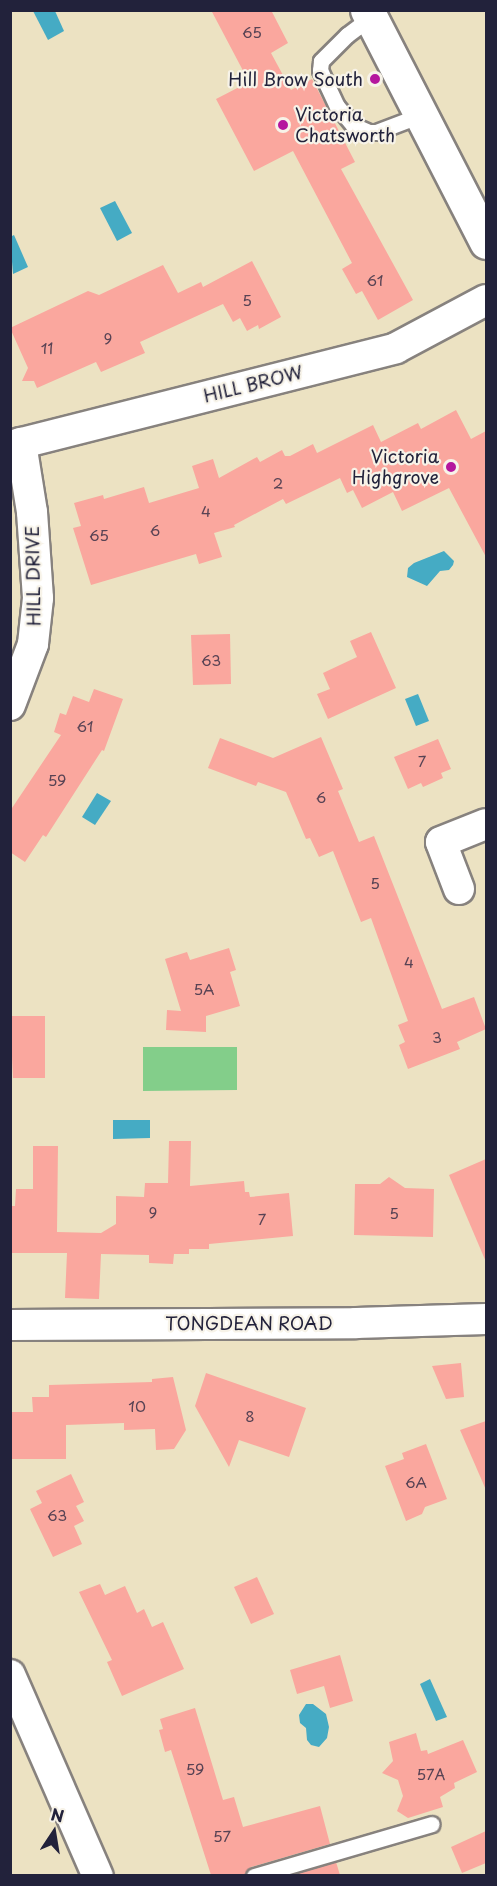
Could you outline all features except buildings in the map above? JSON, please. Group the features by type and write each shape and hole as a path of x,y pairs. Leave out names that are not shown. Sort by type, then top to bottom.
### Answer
{"street":[{"path":"369,14 486,242"},
{"name":"HILL BROW","path":"16,444 396,348 486,300"},
{"name":"HILL DRIVE","path":"10,705 33,644 38,598 32,512 16,444"},
{"path":"459,889 441,842 486,824"},
{"name":"TONGDEAN ROAD","path":"10,1325 356,1323 486,1318"},
{"path":"10,1675 98,1875"}],"lane":[{"path":"369,14 321,61 320,70 337,106 353,125 369,132 376,132 421,115"},
{"path":"254,1875 432,1824"}],"green space":[{"path":"143,1047 237,1047 237,1090 143,1091"}],"water":[{"path":"33,11 55,11 64,31 48,40"},
{"path":"115,201 132,233 117,241 100,208"},
{"path":"14,235 28,267 13,274 10,237"},
{"path":"444,551 454,561 453,565 449,570 440,571 427,586 407,577 408,568 414,563"},
{"path":"418,694 429,721 416,726 405,699"},
{"path":"97,793 111,801 95,825 82,817"},
{"path":"113,1120 150,1120 150,1138 113,1139"},
{"path":"430,1679 447,1717 436,1721 420,1684"},
{"path":"306,1704 313,1704 326,1714 329,1727 327,1738 319,1747 311,1745 307,1740 306,1728 300,1723 299,1715"}],"place":[{"name":"Hill Brow South","path":"375,79"},
{"name":"Victoria Chatsworth","path":"283,125"},
{"name":"Victoria Highgrove","path":"451,467"}]}
